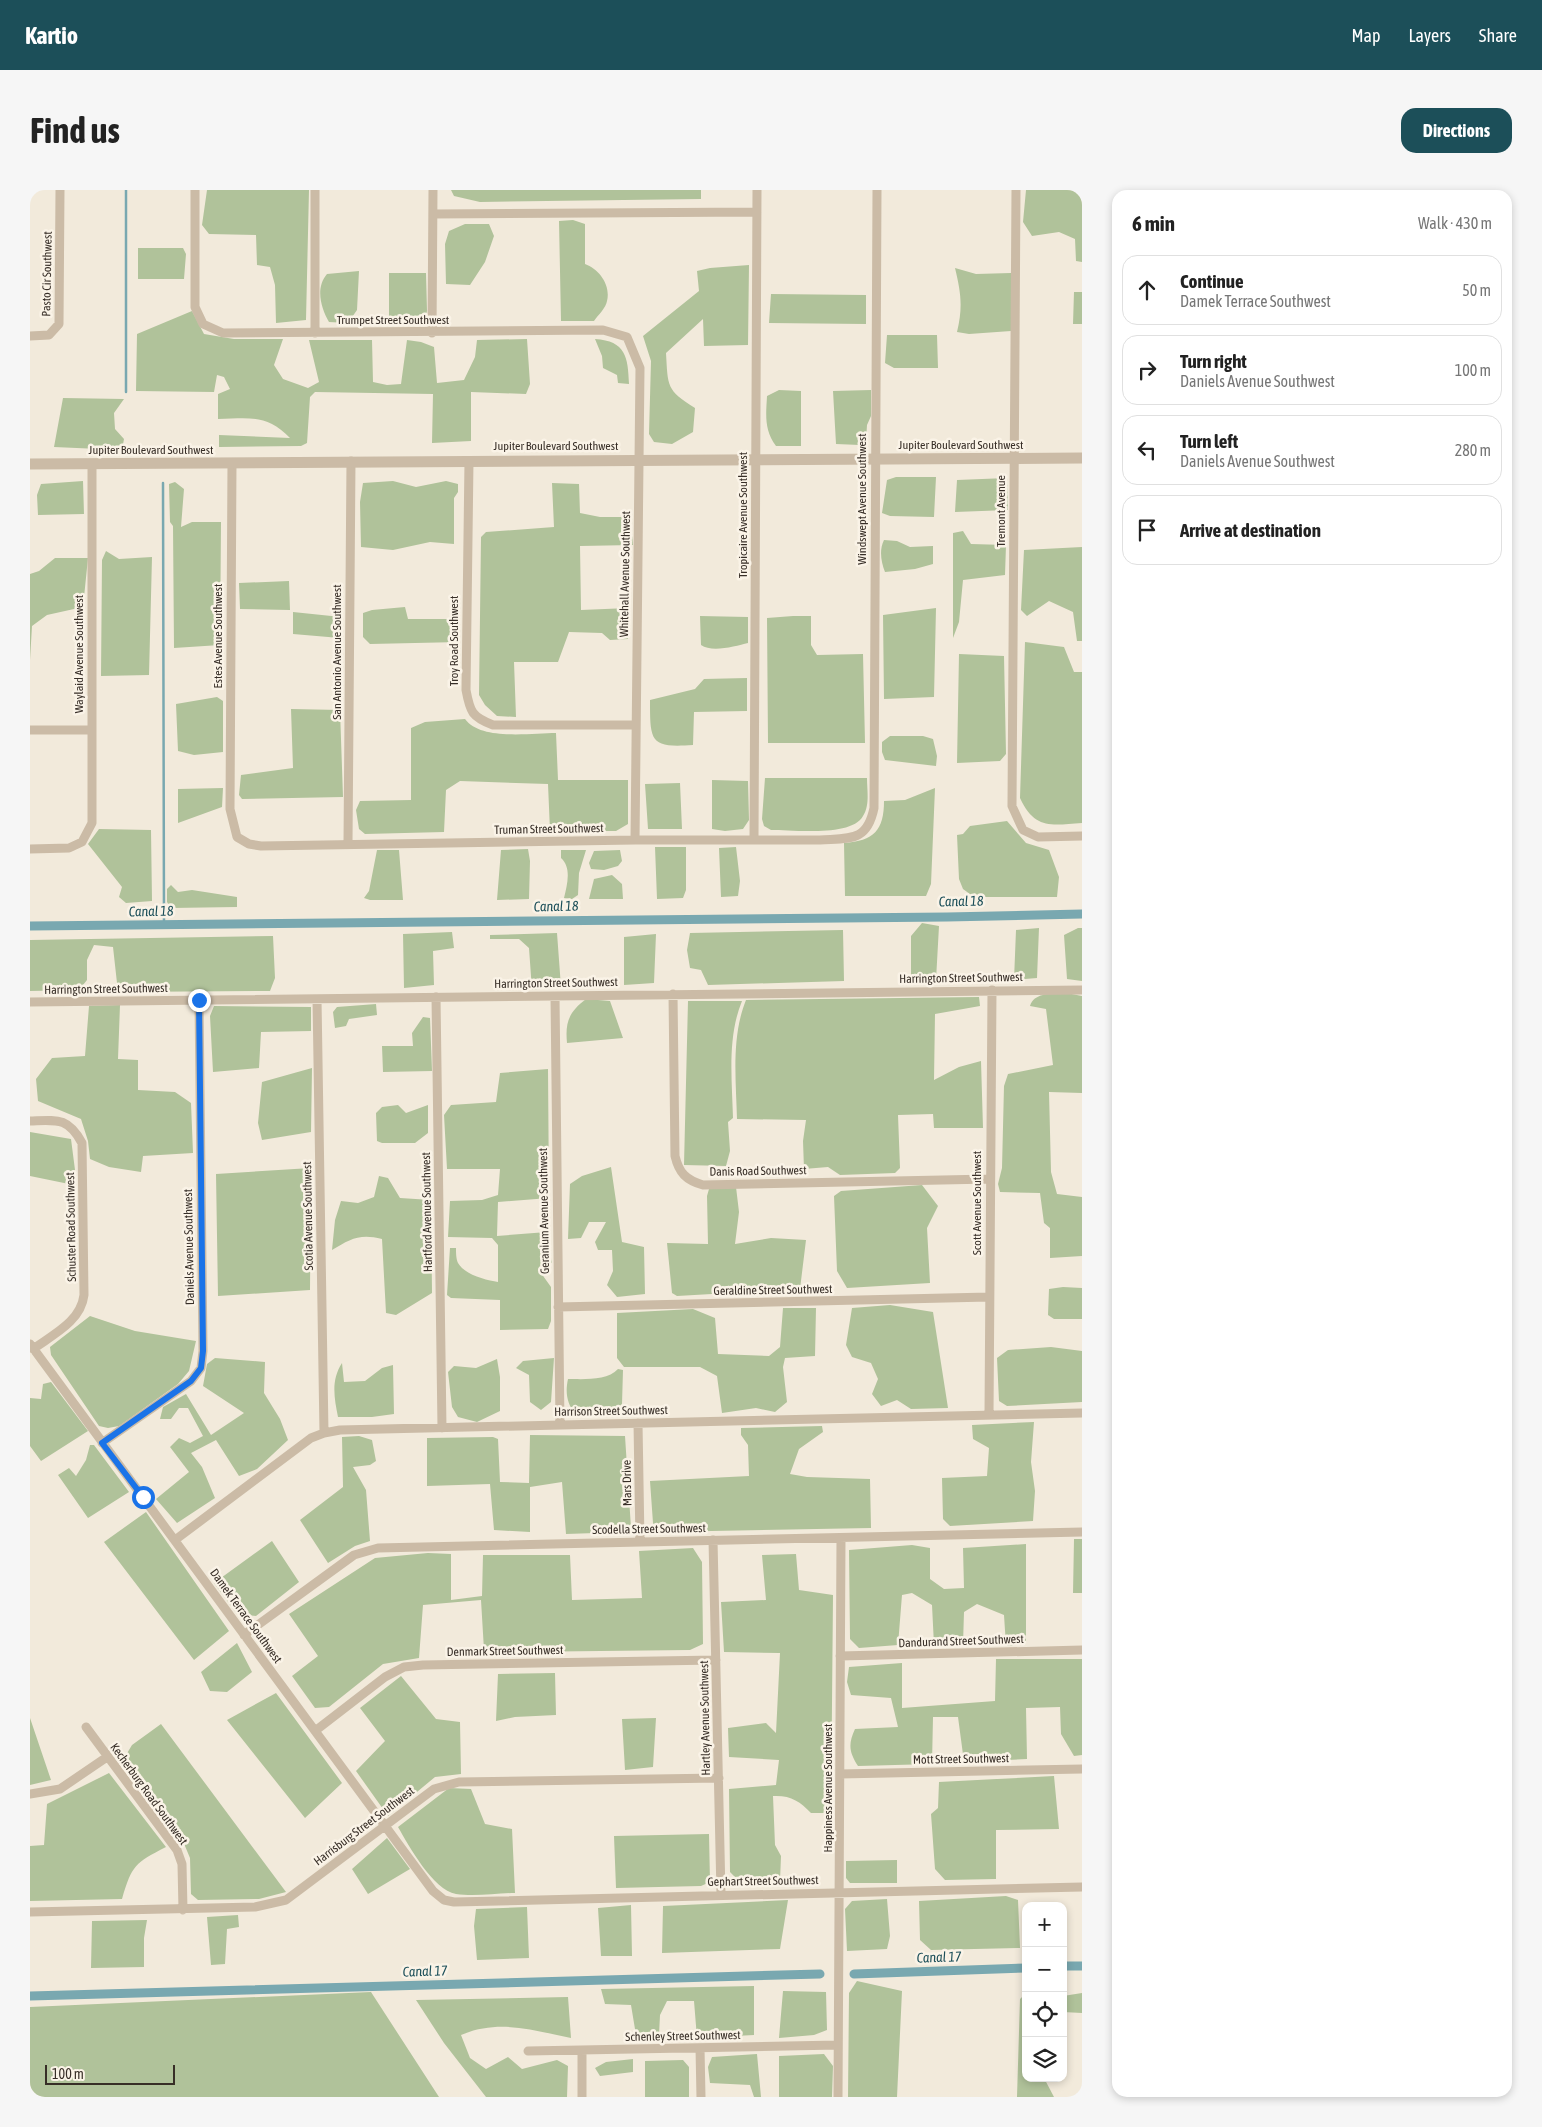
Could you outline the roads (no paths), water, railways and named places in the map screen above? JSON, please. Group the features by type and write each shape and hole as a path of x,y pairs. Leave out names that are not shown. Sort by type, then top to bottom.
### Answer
{"street":[{"name":"Pasto Cir Southwest","path":"30,336 49,335 59,324 60,190"},
{"name":"Trumpet Street Southwest","path":"195,190 195,307 203,324 223,333 432,333 602,330"},
{"path":"314,333 315,190"},
{"path":"432,333 433,190"},
{"name":"Tropicaire Avenue Southwest","path":"754,840 757,190"},
{"name":"Windswept Avenue Southwest","path":"874,808 877,190"},
{"name":"Tremont Avenue","path":"1016,190 1012,806 1023,830 1038,837 1082,836"},
{"path":"433,214 757,212"},
{"name":"Whitehall Avenue Southwest","path":"602,330 627,337 640,368 635,840"},
{"name":"Jupiter Boulevard Southwest","path":"30,464 639,459 1082,458"},
{"name":"Troy Road Southwest","path":"469,460 466,690 469,708 478,719 493,725 636,725"},
{"name":"San Antonio Avenue Southwest","path":"348,843 351,461"},
{"name":"Estes Avenue Southwest","path":"230,809 232,463"},
{"name":"Waylaid Avenue Southwest","path":"30,849 66,849 82,842 92,823 92,464"},
{"path":"30,730 91,730"},
{"name":"Truman Street Southwest","path":"230,809 237,837 249,844 261,846 348,843 849,838 862,833 871,824 874,808"},
{"name":"Scott Avenue Southwest","path":"988,1415 992,990"},
{"name":"Harrington Street Southwest","path":"30,1002 1082,990"},
{"name":"Danis Road Southwest","path":"673,994 675,1156 678,1168 688,1180 703,1185 990,1178"},
{"name":"Hartford Avenue Southwest","path":"436,996 442,1428"},
{"name":"Geranium Avenue Southwest","path":"555,996 560,1425"},
{"name":"Scotia Avenue Southwest","path":"318,999 324,1432"},
{"name":"Daniels Avenue Southwest","path":"102,1443 191,1381 201,1368 203,1351 199,1000"},
{"name":"Schuster Road Southwest","path":"30,1121 58,1120 74,1129 82,1143 84,1295 82,1308 71,1322 32,1347"},
{"name":"Geraldine Street Southwest","path":"558,1307 989,1297"},
{"name":"Damek Terrace Southwest","path":"32,1347 433,1891 444,1900"},
{"name":"Harrison Street Southwest","path":"174,1540 311,1438 324,1432 1082,1413"},
{"name":"Mars Drive","path":"638,1423 640,1542"},
{"name":"Scodella Street Southwest","path":"244,1635 354,1555 378,1548 1082,1532"},
{"name":"Happiness Avenue Southwest","path":"838,2097 841,1892 841,1538"},
{"name":"Hartley Avenue Southwest","path":"713,1540 721,1894"},
{"name":"Dandurand Street Southwest","path":"840,1656 1082,1650"},
{"name":"Denmark Street Southwest","path":"315,1731 385,1678 404,1667 444,1664 716,1660"},
{"name":"Kecherburg Road Southwest","path":"86,1727 177,1850 182,1864 183,1910"},
{"path":"30,1794 60,1789 107,1757"},
{"name":"Mott Street Southwest","path":"840,1774 1082,1769"},
{"name":"Harrisburg Street Southwest","path":"30,1912 255,1907 286,1900 386,1827 434,1789 459,1782 719,1778"},
{"name":"Gephart Street Southwest","path":"444,1900 454,1902 721,1894 1082,1887"},
{"name":"Schenley Street Southwest","path":"528,2051 838,2045"},
{"path":"700,2048 701,2097"},
{"path":"582,2051 582,2097"}],"waterway":[{"path":"126,190 126,392"},
{"path":"163,483 164,925"},
{"name":"Canal 18","path":"30,926 1082,914"},
{"name":"Canal 17","path":"1067,1966 1082,1966"},
{"name":"Canal 17","path":"854,1974 1022,1968"},
{"name":"Canal 17","path":"30,1996 820,1974"}]}
